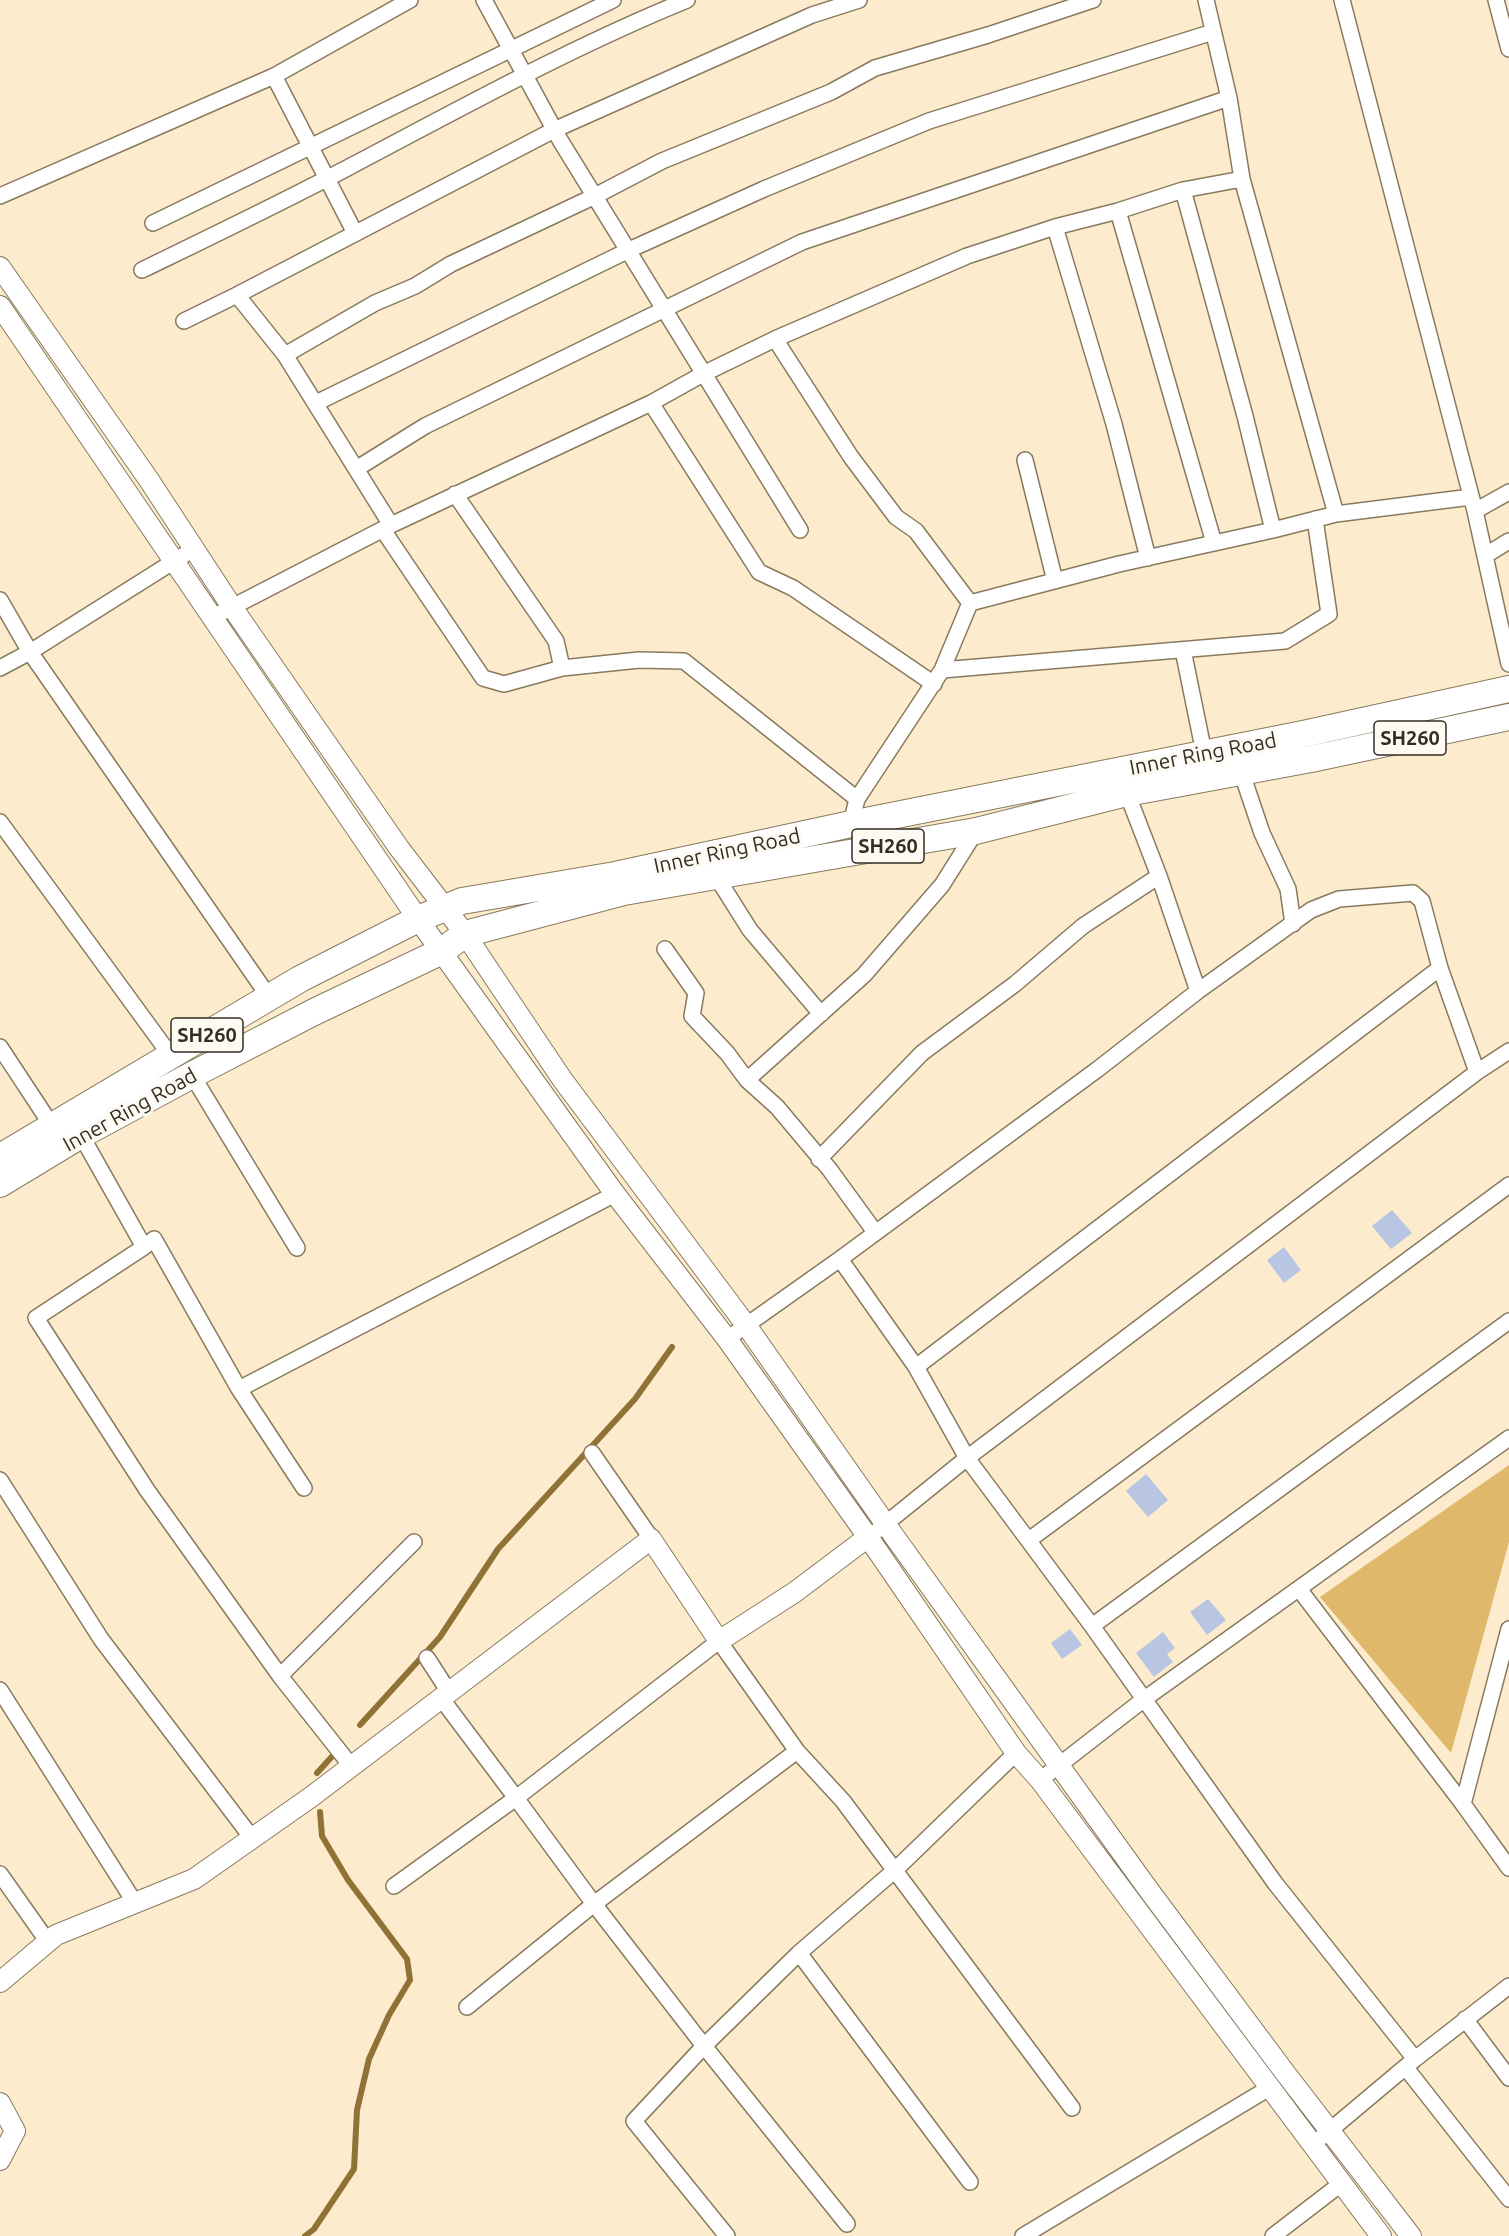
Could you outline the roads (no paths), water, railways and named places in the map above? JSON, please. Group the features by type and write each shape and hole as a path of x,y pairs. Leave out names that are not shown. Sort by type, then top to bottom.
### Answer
{"highway":[{"name":"Inner Ring Road","path":"0,1157 300,979 418,919 462,901 615,876 851,824 1202,741 1509,689"},
{"name":"Inner Ring Road","path":"0,1184 81,1135 192,1075 314,1012 442,951 465,933 624,892 976,831 1128,793 1311,759 1509,717"}],"street":[{"path":"0,196 274,76 410,0"},
{"path":"484,0 555,130 800,530"},
{"path":"153,223 613,0"},
{"path":"142,270 326,179 525,75 687,0"},
{"path":"184,321 555,130 812,15 859,0"},
{"path":"285,356 375,303 415,286 451,264 595,196 662,161 831,92 875,68 988,35 1093,0"},
{"path":"1206,0 1229,98 1242,179 1336,514"},
{"path":"1342,0 1486,555 1509,664"},
{"path":"1496,0 1509,50"},
{"path":"316,403 629,250 764,189 929,121 1214,33"},
{"path":"274,76 355,234"},
{"path":"356,469 425,426 802,242 1229,98"},
{"path":"211,618 455,494 651,403 703,374 776,339 967,256 1054,227 1118,211 1183,190 1242,179"},
{"path":"1183,190 1245,416 1273,530"},
{"path":"1118,211 1214,543"},
{"path":"1054,227 1114,424 1148,558"},
{"path":"0,267 399,848 465,933 562,1078 746,1325 1038,1737 1286,2074 1411,2236"},
{"path":"237,295 285,356 316,403 356,469 387,528 483,678 504,684 562,668 639,660 684,662 857,799"},
{"path":"0,306 418,919 615,1194 727,1339 868,1537 1016,1753 1040,1780 1381,2236"},
{"path":"776,339 851,457 896,517 916,531 969,603"},
{"path":"651,403 759,572 792,588 934,684"},
{"path":"1024,460 1055,581"},
{"path":"969,603 1336,514 1473,504 1509,492"},
{"path":"455,494 556,641 562,668"},
{"path":"942,670 1285,641 1329,614 1315,519"},
{"path":"1486,555 1509,541"},
{"path":"0,668 172,560 195,548"},
{"path":"0,600 30,651 269,998"},
{"path":"851,824 857,799 942,670 969,603"},
{"path":"1183,650 1202,741"},
{"path":"1241,771 1262,833 1287,888 1293,924"},
{"path":"1128,793 1198,991"},
{"path":"0,822 171,1056"},
{"path":"747,1080 864,975 942,885 976,831"},
{"path":"716,876 750,930 821,1014"},
{"path":"819,1159 922,1053 1015,984 1083,926 1159,876"},
{"path":"727,1339 840,1259 1098,1069 1198,991 1311,910 1339,899 1413,893 1422,901 1440,968 1477,1072"},
{"path":"665,949 696,993 692,1016 727,1053 747,1080 777,1107 875,1232"},
{"path":"916,1367 1440,968"},
{"path":"0,1047 52,1126"},
{"path":"394,1886 516,1798 719,1641 795,1592 886,1524 967,1458 1477,1072 1509,1051"},
{"path":"192,1075 297,1248"},
{"path":"81,1135 144,1247"},
{"path":"239,1389 615,1194 642,1185"},
{"path":"1029,1540 1509,1185"},
{"path":"304,1488 239,1389 154,1239 36,1318 147,1490 279,1676 352,1767"},
{"path":"840,1259 916,1367 967,1458 1092,1626 1275,1883 1509,2199"},
{"path":"1092,1626 1509,1321"},
{"path":"1040,1780 1143,1700 1509,1438"},
{"path":"592,1453 719,1641 797,1751 843,1801 1072,2108"},
{"path":"0,1480 101,1639 252,1838"},
{"path":"0,1982 56,1935 194,1879 352,1767 651,1539 653,1541"},
{"path":"279,1676 414,1542"},
{"path":"1299,1589 1509,1868"},
{"path":"1463,1804 1509,1629"},
{"path":"427,1658 445,1695 594,1905 847,2223"},
{"path":"0,1690 135,1903"},
{"path":"727,2236 634,2121 704,2046 799,1953 894,1871 1016,1753 1038,1737"},
{"path":"467,2007 594,1905 797,1751"},
{"path":"0,1874 48,1942"},
{"path":"799,1953 970,2182"},
{"path":"1313,2144 1465,2019 1509,1986"},
{"path":"1465,2019 1509,2078"},
{"path":"1023,2236 1269,2088 1286,2074"},
{"path":"0,2103 15,2131 0,2160"},
{"path":"1273,2236 1342,2183"}],"waterway":[{"path":"360,1725 440,1637 498,1549 635,1399 672,1347"},
{"path":"317,1773 337,1751"},
{"path":"305,2236 314,2229 354,2169 357,2110 369,2059 389,2015 410,1980 407,1959 348,1880 322,1836 320,1812"}]}
